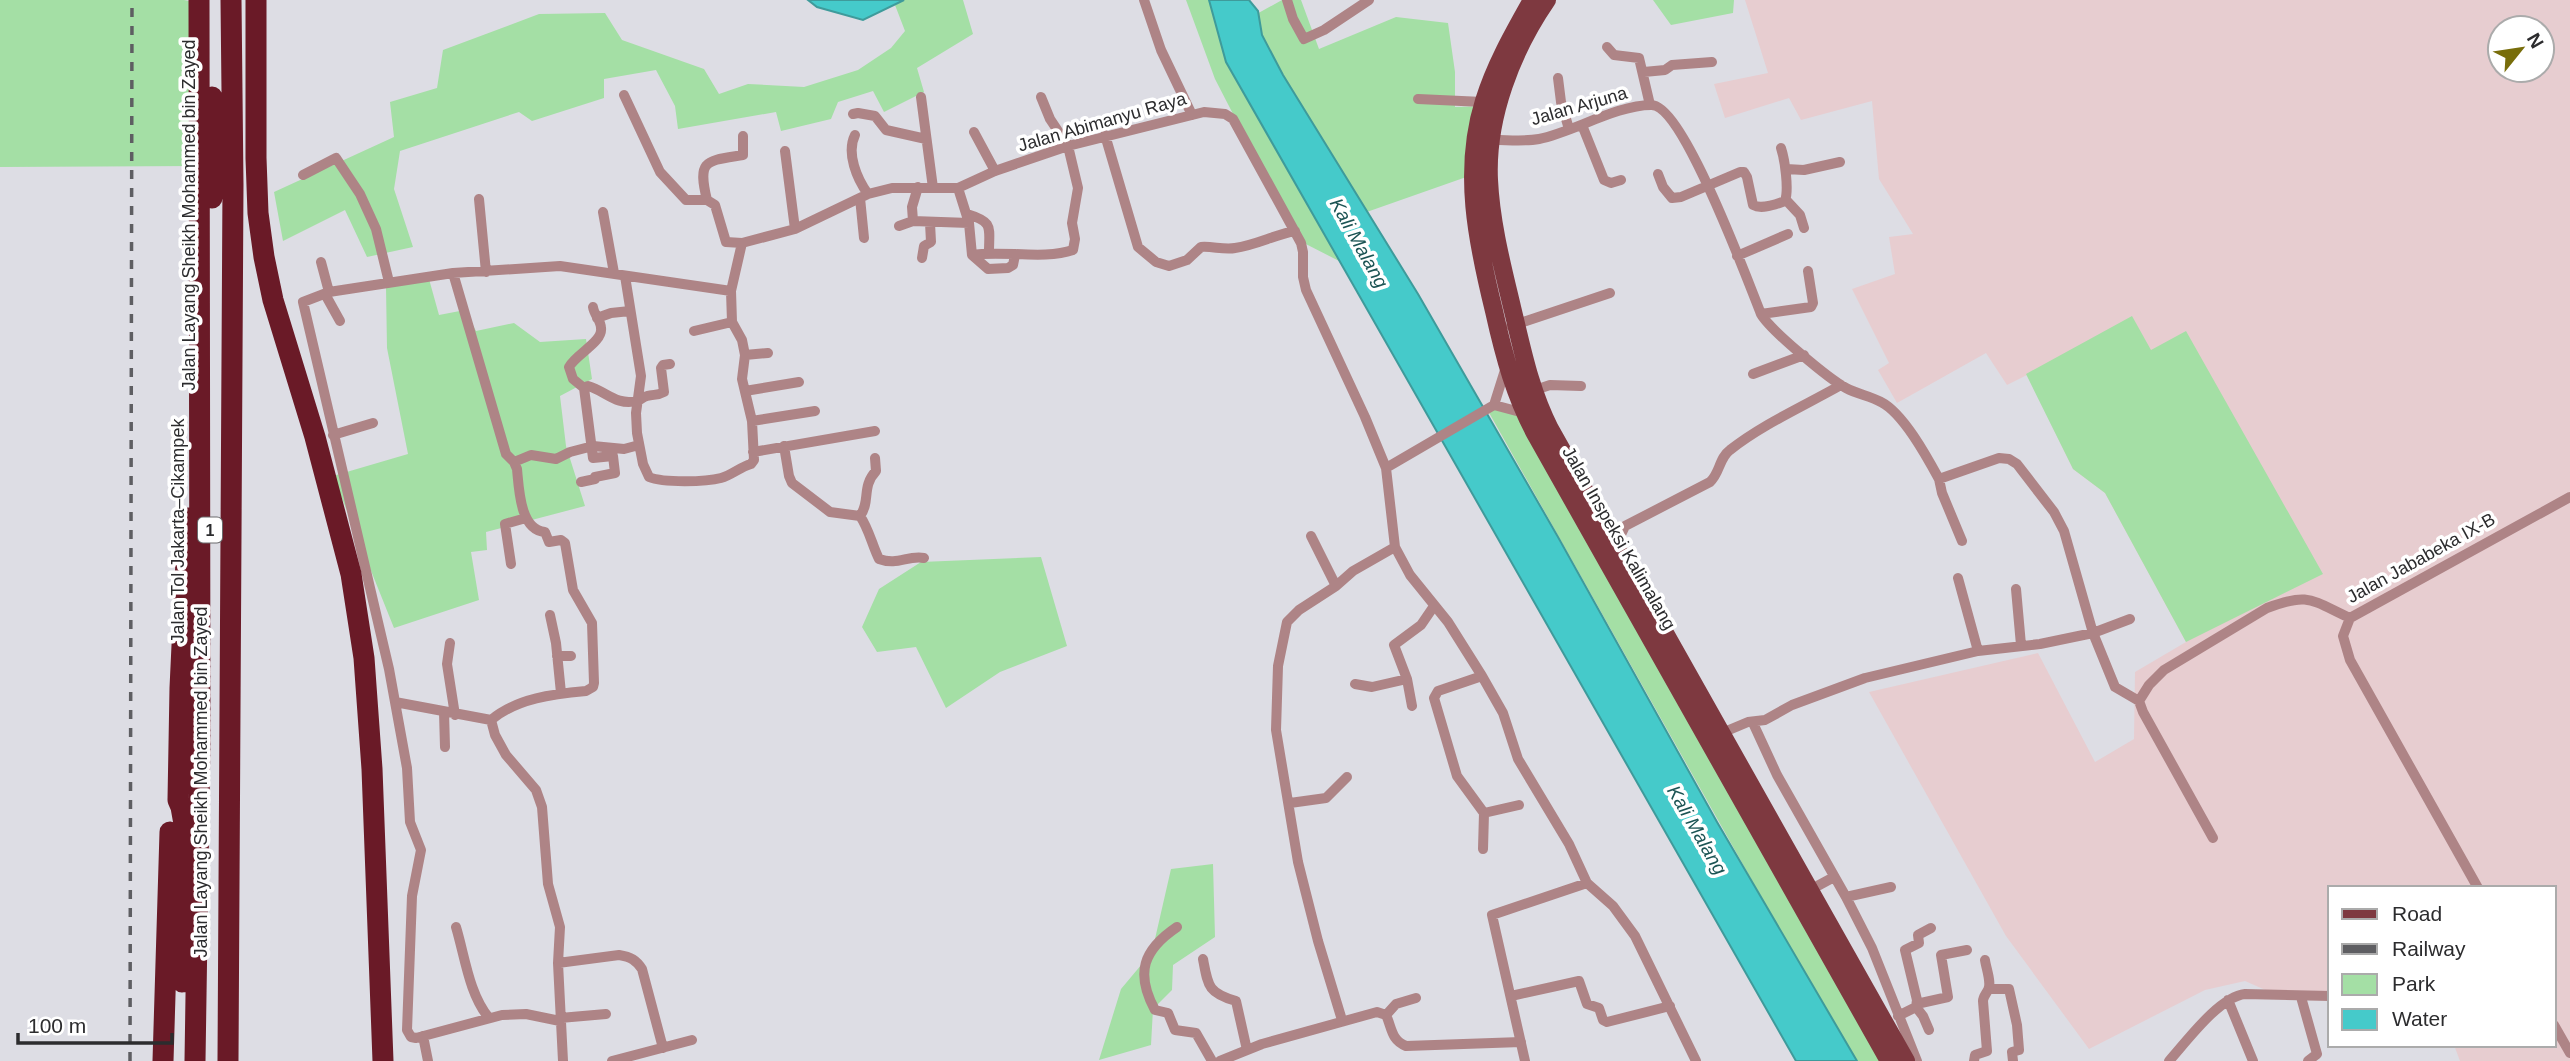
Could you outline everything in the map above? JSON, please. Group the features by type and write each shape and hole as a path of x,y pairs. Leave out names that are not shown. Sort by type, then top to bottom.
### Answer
{"highway":[{"name":"Jalan Tol Jakarta–Cikampek","path":"195,1061 201,738 198,0"},
{"name":"Jalan Layang Sheikh Mohammed bin Zayed","path":"210,1061 213,0"},
{"name":"Jalan Layang Sheikh Mohammed bin Zayed","path":"222,0 223,1061"},
{"name":"1","path":"228,1061 232,0"},
{"path":"256,0 256,158 258,213 264,257 273,299 315,438 351,574 364,659 372,769 383,1061"},
{"path":"181,1061 184,824 178,800 180,688 189,492 201,466"},
{"path":"163,1061 170,824 171,814 178,800"}],"main road":[{"name":"Jalan Inspeksi Kalimalang","path":"1484,139 1483,102 1510,39 1541,1"},
{"name":"Jalan Inspeksi Kalimalang","path":"1541,1 1501,92 1484,139 1472,180 1473,212 1486,234 1516,324 1525,401 1550,429 1616,545 1623,572"},
{"name":"Jalan Inspeksi Kalimalang","path":"1486,234 1498,330 1507,364 1525,401 1715,736 1889,1061"},
{"name":"Jalan Inspeksi Kalimalang","path":"1715,736 1810,890 1906,1061"}],"street":[{"path":"1144,0 1161,50 1192,115"},
{"path":"1287,0 1304,39 1324,30 1369,0"},
{"path":"1607,47 1614,55 1638,56 1650,105 1657,105 1676,124 1707,184 1761,314 1769,326 1841,385 1883,402 1917,441 1939,479 1962,541"},
{"path":"1644,72 1665,70 1672,65 1712,62"},
{"path":"1558,78 1561,103 1569,129"},
{"path":"603,212 630,311 640,370 636,413 639,445 649,477 656,480 695,481 723,477 737,468 751,464 754,460 752,421 742,379 745,355 742,340 733,323 732,291 742,243 726,242 715,205 707,200 686,200 667,183 624,95"},
{"path":"921,97 933,188"},
{"path":"972,255 989,252 1015,255 1073,250 1075,239 1072,223 1078,188 1068,146 1050,119 1041,97"},
{"path":"1418,99 1483,102"},
{"name":"Jalan Arjuna","path":"1484,139 1537,140 1612,114 1650,105"},
{"name":"Jalan Abimanyu Raya","path":"742,243 795,229 864,196 892,188 958,188 995,171 1105,135 1214,112 1233,119 1295,231 1303,252 1306,290 1386,468 1395,547"},
{"path":"853,114 875,116 886,130 926,139"},
{"path":"1582,125 1604,180 1611,183 1621,180"},
{"path":"974,132 995,171"},
{"path":"855,135 851,149 864,196 864,238"},
{"path":"1105,135 1138,247 1156,262 1169,267 1187,260 1201,247 1232,249 1295,231"},
{"path":"707,200 701,176 704,168 711,161 743,155 743,136"},
{"path":"1781,148 1786,169 1786,200 1800,215 1804,228"},
{"path":"785,151 795,229"},
{"path":"303,175 336,158 360,194 376,229 389,282"},
{"path":"1786,169 1804,170 1840,162"},
{"path":"1658,174 1662,187 1672,198 1681,197 1740,172 1748,177 1751,203 1755,207 1786,200"},
{"path":"913,221 912,207 918,187"},
{"path":"958,188 968,218 972,255 988,269 1008,268 1013,265 1015,255"},
{"path":"479,199 485,272"},
{"path":"899,226 913,221 930,223 968,218 985,221 990,228 989,252"},
{"path":"922,258 924,246 931,242 930,223"},
{"path":"1737,256 1788,234"},
{"path":"321,262 327,293 340,321"},
{"path":"606,1014 560,1019 526,1014 489,1018 411,1037 407,1030 412,896 421,850 410,822 407,768 395,702 302,306 305,299 389,282 453,273 560,266 732,291"},
{"path":"1761,314 1811,307 1813,303 1808,271"},
{"path":"395,702 491,720 503,710 527,702 561,693 586,691 593,687 592,623 573,590 565,543 561,540 549,542 545,532 533,529 526,518 514,461 506,454 453,273"},
{"path":"1498,330 1610,293"},
{"path":"581,482 615,473 613,456 593,458 584,388 573,379 569,367 577,354 595,342 600,335 601,327 593,307"},
{"path":"597,318 630,311"},
{"path":"694,331 733,323"},
{"path":"745,355 768,353"},
{"path":"1753,374 1804,355"},
{"path":"584,388 594,387 617,401 638,401 664,392 661,368 670,364"},
{"path":"1490,407 1507,364"},
{"path":"745,391 799,382"},
{"path":"1386,468 1490,407 1525,401 1557,384 1581,386"},
{"path":"1616,545 1625,526 1710,482 1729,451 1841,385"},
{"path":"752,421 815,411"},
{"path":"333,435 373,424"},
{"path":"753,452 875,431"},
{"path":"514,461 531,455 556,459 593,446 624,449 639,445"},
{"path":"785,446 790,479 830,512 860,516 867,526 879,559 896,563 917,556 924,558"},
{"path":"860,516 866,508 866,488 870,477 876,471 875,458"},
{"path":"1939,479 1999,458 2009,459 2017,464 2054,512 2064,531 2093,633 2115,687 2139,701 2213,838"},
{"name":"Jalan Jababeka IX-B","path":"2139,701 2149,685 2164,670 2267,608 2301,598 2350,618 2570,497"},
{"path":"511,564 505,524 526,518"},
{"path":"1311,536 1336,586"},
{"path":"1342,1020 1307,899 1276,730 1278,666 1287,622 1299,610 1336,586 1353,571 1395,547 1410,575 1448,622 1482,676 1503,713 1518,759 1569,844 1587,883 1602,895 1627,924 1696,1061"},
{"path":"1958,578 1978,651"},
{"path":"2016,589 2021,645"},
{"path":"1412,706 1407,679 1394,645 1421,625 1434,606"},
{"path":"551,615 561,693"},
{"path":"2350,618 2343,636 2350,660 2477,886"},
{"path":"1715,736 1742,723 1765,720 1793,705 1865,678 1978,651 2040,644 2093,633 2130,619"},
{"path":"445,747 450,713 447,664 450,643"},
{"path":"557,656 571,656"},
{"path":"1482,676 1438,691 1434,698 1457,776 1463,788 1484,813 1483,849"},
{"path":"1355,684 1371,687 1407,679"},
{"path":"491,720 495,735 506,755 540,798 548,884 560,928 558,963 563,1061"},
{"path":"1753,723 1783,787 1872,948 1917,1061"},
{"path":"1290,803 1325,798 1347,777"},
{"path":"1484,813 1519,805"},
{"path":"1810,890 1834,877"},
{"path":"1525,1061 1492,915 1587,883"},
{"path":"1846,897 1891,887"},
{"path":"456,927 472,984 482,1010 489,1018"},
{"path":"1177,927 1151,950 1143,978 1148,996 1154,1010 1168,1013 1175,1030 1196,1033 1220,1061 1342,1020 1377,1012 1386,1015"},
{"path":"1929,1030 1916,1007 1917,1000 1905,950 1919,943 1918,935 1931,928"},
{"path":"1898,1016 1921,1003 1948,997 1941,954 1967,950"},
{"path":"558,963 619,955 636,961 642,969 663,1048"},
{"path":"1203,958 1212,990 1221,997 1236,1001 1245,1054"},
{"path":"1974,1061 1975,1055 1987,1051 1983,996 1989,989 1985,960"},
{"path":"1865,988 1883,979"},
{"path":"1511,996 1579,981 1587,1004 1598,1006 1603,1020 1607,1022 1670,1006"},
{"path":"1989,989 2009,989 2019,1050 2012,1052 2013,1061"},
{"path":"2169,1061 2228,1000 2245,994 2328,996"},
{"path":"2301,997 2317,1055 2308,1061"},
{"path":"1386,1015 1396,1003 1416,998"},
{"path":"2228,1000 2253,1061"},
{"path":"1386,1015 1394,1038 1406,1046 1521,1042"},
{"path":"2556,1028 2570,1053"},
{"path":"423,1036 428,1061"},
{"path":"612,1061 692,1040"}],"shaded area":[{"path":"1745,0 2570,0 2570,1061 2460,1061 2455,1047 2556,1047 2556,886 2328,886 2328,994 2279,996 2245,981 2205,990 2089,1049 2006,936 1869,692 2038,653 2095,762 2134,739 2135,672 2186,642 2105,493 2073,469 2027,375 2007,385 1986,353 1897,403 1878,370 1889,363 1852,289 1895,274 1889,237 1913,234 1879,179 1872,101 1801,120 1789,98 1725,118 1714,84 1768,73"}],"green space":[{"path":"0,0 184,0 198,3 197,166 0,167"},
{"path":"904,0 963,0 973,34 917,68 924,92 884,112 873,91 838,102 831,119 781,131 776,112 678,129 675,106 656,70 604,79 604,98 532,121 519,112 400,151 394,189 413,247 367,257 345,210 283,241 274,192 394,137 390,102 437,88 443,50 539,14 605,13 622,40 704,69 719,94 748,84 804,87 858,70 891,48 905,31 895,5"},
{"path":"1186,0 1209,0 1226,62 1341,262 1298,240 1215,79"},
{"path":"1282,0 1301,0 1319,49 1396,17 1448,23 1455,72 1455,107 1486,106 1472,175 1344,220 1244,21"},
{"path":"1653,0 1734,0 1733,13 1671,25"},
{"path":"429,279 439,315 465,310 476,331 514,323 540,342 586,339 592,379 560,396 566,446 585,506 486,532 487,550 471,552 479,600 394,628 333,476 408,454 387,348 386,287"},
{"path":"2132,316 2151,350 2186,331 2323,574 2186,642 2105,493 2073,469 2026,374"},
{"path":"1487,409 1524,413 1889,1061 1857,1061 1768,909"},
{"path":"1041,557 1067,646 1000,672 946,708 916,647 877,652 862,627 879,589 921,562"},
{"path":"1213,864 1215,937 1173,965 1172,990 1153,1009 1151,1045 1099,1060 1121,989 1152,952 1171,869"}],"water":[{"path":"808,0 904,0 863,20 817,7"},
{"name":"Kali Malang","path":"1209,0 1249,0 1258,11 1262,35 1283,75 1418,294 1717,822 1857,1061 1796,1061 1226,62"}],"railway":[{"path":"130,1061 132,0"}]}
